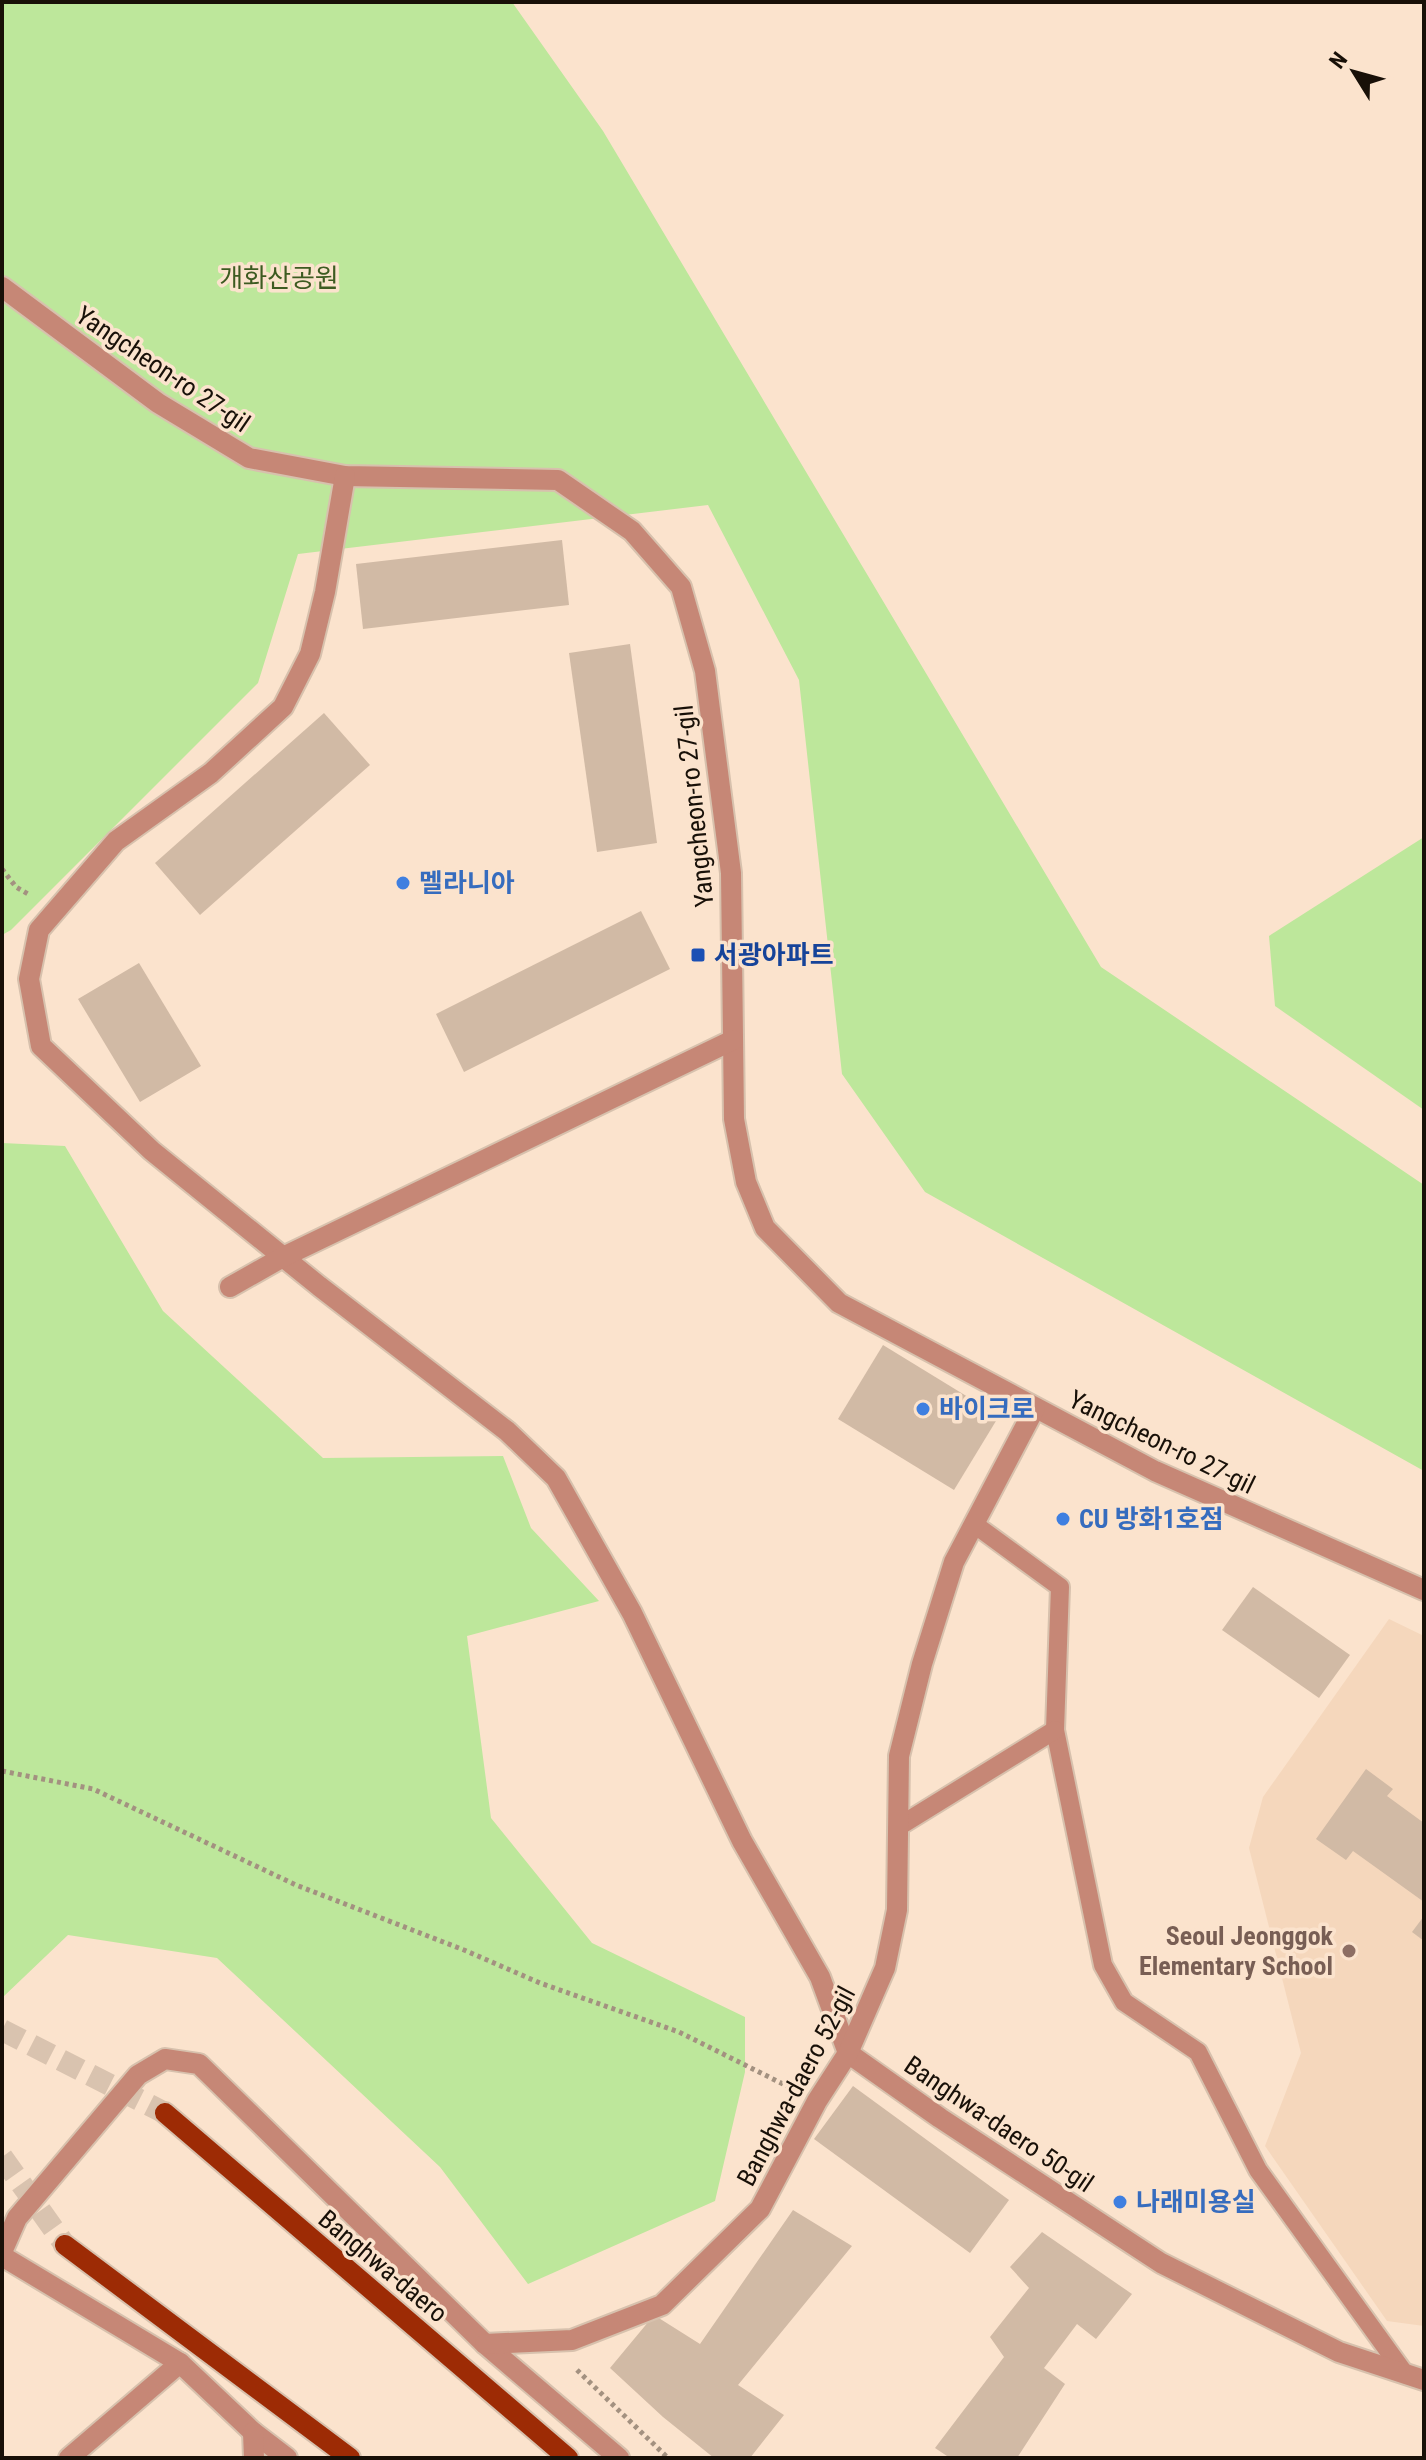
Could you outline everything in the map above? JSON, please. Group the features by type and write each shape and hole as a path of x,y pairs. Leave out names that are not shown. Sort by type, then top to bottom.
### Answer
{"main road":[{"name":"Banghwa-daero","path":"165,2113 568,2458"},
{"path":"65,2245 350,2458"}],"street":[{"name":"Yangcheon-ro 27-gil","path":"2,287 158,403 249,458 345,476 558,480 632,531 681,587 705,671 731,873 734,1119 746,1182 765,1228 839,1303 1155,1471 1424,1590"},
{"path":"345,476 325,592 310,654 283,707 211,773 116,841 39,930 29,979 41,1046 152,1151 507,1431 556,1478 632,1613 742,1841 820,1977 848,2053"},
{"path":"230,1287 283,1257 733,1040"},
{"name":"Banghwa-daero 52-gil","path":"485,2344 572,2340 662,2305 760,2209 817,2101 848,2053 885,1968 897,1910 899,1756 922,1664 954,1562 1035,1408"},
{"name":"Banghwa-daero 50-gil","path":"848,2053 940,2118 1161,2263 1339,2352 1414,2377"},
{"path":"287,2458 253,2432 180,2363 2,2254 17,2218 138,2075 165,2059 199,2064 485,2344 619,2458"},
{"path":"69,2458 180,2363"},
{"path":"253,2432 254,2458"}],"lane":[{"path":"974,1524 1060,1587 1055,1730 1103,1965 1124,2002 1198,2052 1258,2170 1414,2377"},
{"path":"898,1827 1055,1730"}],"path":[{"path":"2,869 16,887 57,910"},
{"path":"2,1771 93,1789 296,1885 540,1983 679,2032 817,2101"},
{"path":"548,2341 668,2458"}],"shaded area":[{"name":"Seoul Jeonggok Elementary School","path":"1389,1619 1424,1636 1424,2326 1387,2321 1265,2146 1301,2053 1249,1848 1263,1797"}],"green space":[{"name":"개화산공원","path":"2,2 512,2 603,131 1101,967 1424,1185 1424,1471 925,1192 842,1074 799,680 708,505 298,554 258,683 11,930 2,935"},
{"path":"1424,837 1424,1110 1275,1006 1269,936"},
{"path":"2,1143 65,1146 163,1311 323,1458 503,1456 531,1528 599,1601 467,1636 491,1818 592,1943 745,2017 745,2072 715,2201 528,2284 440,2167 217,1958 68,1935 2,1998"}],"building":[{"path":"562,540 569,605 363,629 356,564"},
{"path":"630,644 657,843 597,852 569,653"},
{"path":"324,713 370,765 200,915 155,863"},
{"path":"641,911 670,969 464,1072 436,1014"},
{"path":"139,963 201,1066 140,1102 78,999"},
{"path":"883,1345 999,1416 954,1490 838,1419"},
{"path":"1253,1587 1350,1655 1319,1698 1222,1630"},
{"path":"1366,1769 1393,1789 1387,1796 1424,1823 1424,1902 1353,1851 1346,1860 1316,1839"},
{"path":"1424,1916 1424,1941 1412,1932"},
{"path":"853,2086 1009,2200 970,2253 814,2139"},
{"path":"793,2210 852,2246 738,2385 784,2415 750,2458 714,2458 610,2368 654,2315 700,2344"},
{"path":"1042,2232 1132,2294 1096,2339 1077,2324 1044,2368 1065,2384 1017,2458 950,2458 935,2448 1004,2357 990,2337 1029,2288 1010,2267"}],"tunnel":[{"path":"2,2030 165,2113"},
{"path":"2,2157 65,2245"}],"place":[{"name":"멜라니아","path":"403,883"},
{"name":"서광아파트","path":"698,955"},
{"name":"바이크로","path":"923,1409"},
{"name":"CU 방화1호점","path":"1063,1519"},
{"name":"Seoul Jeonggok Elementary School","path":"1349,1951"},
{"name":"나래미용실","path":"1120,2202"}]}
